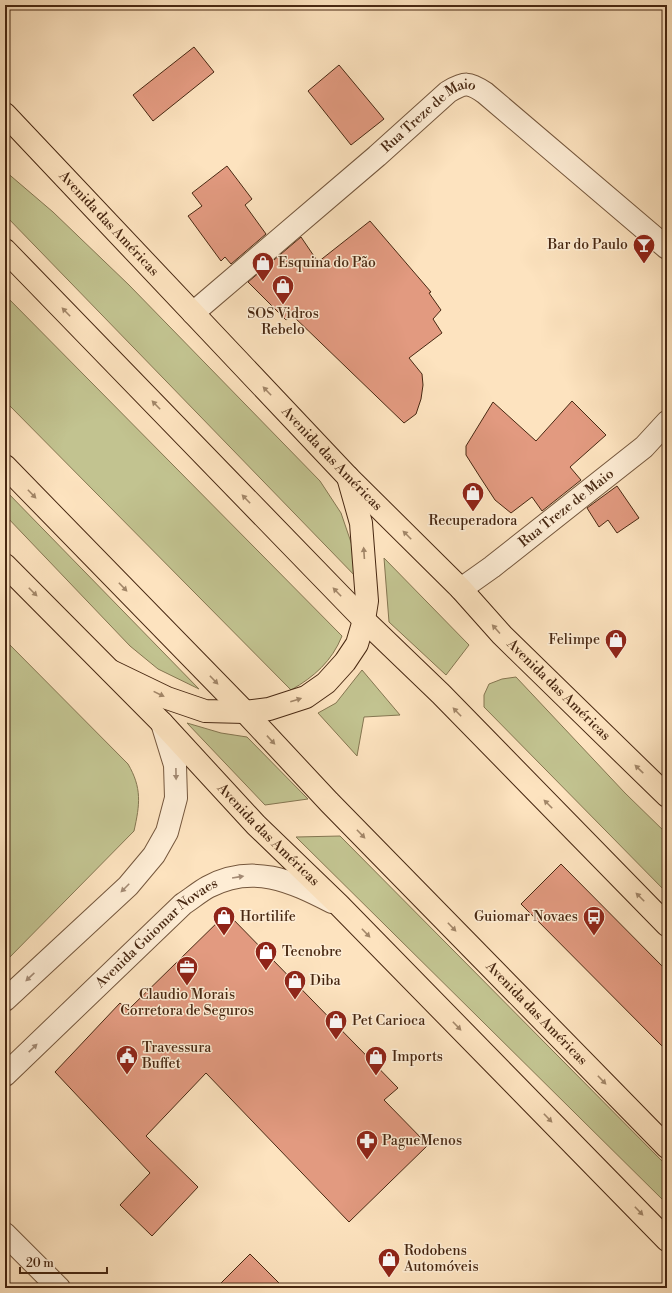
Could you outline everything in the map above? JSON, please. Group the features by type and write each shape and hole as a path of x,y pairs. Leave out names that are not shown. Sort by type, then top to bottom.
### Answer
{"main road":[{"name":"Avenida das Américas","path":"5,114 348,477 461,589 502,635 667,796"},
{"path":"5,250 364,620 441,694 667,925"},
{"name":"Avenida das Américas","path":"5,466 245,712 329,802 667,1147"},
{"path":"112,671 167,698 205,711 245,712 269,708 306,697 326,683 345,662 357,644 364,620 367,601 361,522 348,477"},
{"name":"Avenida das Américas","path":"5,565 112,671 256,824 339,905 667,1240"}],"street":[{"name":"Rua Treze de Maio","path":"193,313 377,156 448,92 460,85 467,84 485,93 667,248"},
{"name":"Rua Treze de Maio","path":"461,589 492,567 644,447 667,422"},
{"path":"5,1000 128,886 154,855 167,832 176,798 175,765 162,723"},
{"name":"Avenida Guiomar Novaes","path":"5,1075 183,904 208,887 232,878 259,875 300,885 339,905"},
{"path":"5,1234 59,1288"}],"green space":[{"path":"5,171 53,212 129,285 320,481 341,513 355,554 359,580 5,215"},
{"path":"5,295 342,636 328,661 315,674 291,690 5,401"},
{"path":"5,490 199,689 158,669 130,646 5,515"},
{"path":"384,558 469,645 446,675 389,622"},
{"path":"5,640 128,764 133,773 138,789 138,813 134,831 5,962"},
{"path":"362,670 400,715 364,717 357,756 318,713 336,703"},
{"path":"516,677 625,793 667,834 667,893 484,707 484,695 489,684 502,679"},
{"path":"187,723 221,733 247,737 308,799 265,805"},
{"path":"340,836 667,1166 667,1204 296,837"}],"building":[{"path":"194,47 214,72 153,121 133,95"},
{"path":"339,65 384,119 351,145 308,91"},
{"path":"227,166 252,199 245,205 266,234 231,264 225,257 221,261 188,216 202,206 192,193"},
{"path":"370,221 431,292 429,293 441,310 433,319 442,333 409,358 422,374 423,385 421,399 416,414 404,423 292,315 286,320 248,282 301,237 318,262"},
{"path":"572,401 606,435 570,467 581,480 542,511 532,497 511,513 495,500 466,455 466,446 493,402 536,441"},
{"path":"617,486 639,518 617,533 608,520 599,527 587,508"},
{"name":"Guiomar Novaes","path":"561,864 667,971 667,1051 521,904"},
{"path":"227,913 398,1088 384,1100 428,1145 349,1222 206,1073 146,1136 198,1187 152,1236 120,1205 150,1173 55,1072 120,1003 128,1010"},
{"path":"250,1254 284,1288 216,1288"}],"place":[{"name":"Bar do Paulo","path":"644,264"},
{"name":"Esquina do Pão","path":"263,282"},
{"name":"SOS Vidros Rebelo","path":"283,306"},
{"name":"Recuperadora","path":"473,512"},
{"name":"Felimpe","path":"616,660"},
{"name":"Hortilife","path":"224,936"},
{"name":"Guiomar Novaes","path":"594,936"},
{"name":"Tecnobre","path":"266,972"},
{"name":"Claudio Morais Corretora de Seguros","path":"187,986"},
{"name":"Diba","path":"295,1000"},
{"name":"Pet Carioca","path":"336,1040"},
{"name":"Travessura Buffet","path":"127,1076"},
{"name":"Imports","path":"376,1076"},
{"name":"PagueMenos","path":"367,1160"},
{"name":"Rodobens Automóveis","path":"389,1278"}]}
